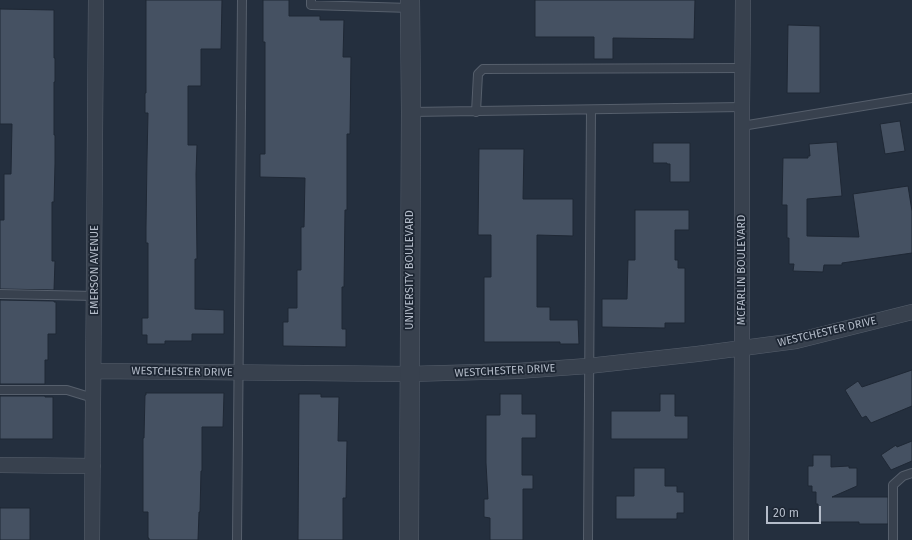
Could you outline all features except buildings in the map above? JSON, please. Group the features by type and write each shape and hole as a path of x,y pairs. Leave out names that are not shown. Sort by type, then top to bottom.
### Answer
{"street":[{"name":"EMERSON AVENUE","path":"92,540 96,0"},
{"name":"MCFARLIN BOULEVARD","path":"741,540 743,0"},
{"name":"UNIVERSITY BOULEVARD","path":"409,540 411,112 410,4"},
{"name":"WESTCHESTER DRIVE","path":"94,371 409,374 517,371 588,366 742,349 796,341 912,312"},
{"path":"0,465 93,466"}],"lane":[{"path":"238,540 238,373 242,0"},
{"path":"311,0 311,5 410,4"},
{"path":"476,112 478,74 483,69 742,68"},
{"path":"742,126 912,98"},
{"path":"411,112 742,107"},
{"path":"588,540 588,366 591,110"},
{"path":"0,294 94,296"},
{"path":"0,390 67,390 93,398"},
{"path":"893,540 893,486 903,476 912,474"}]}
